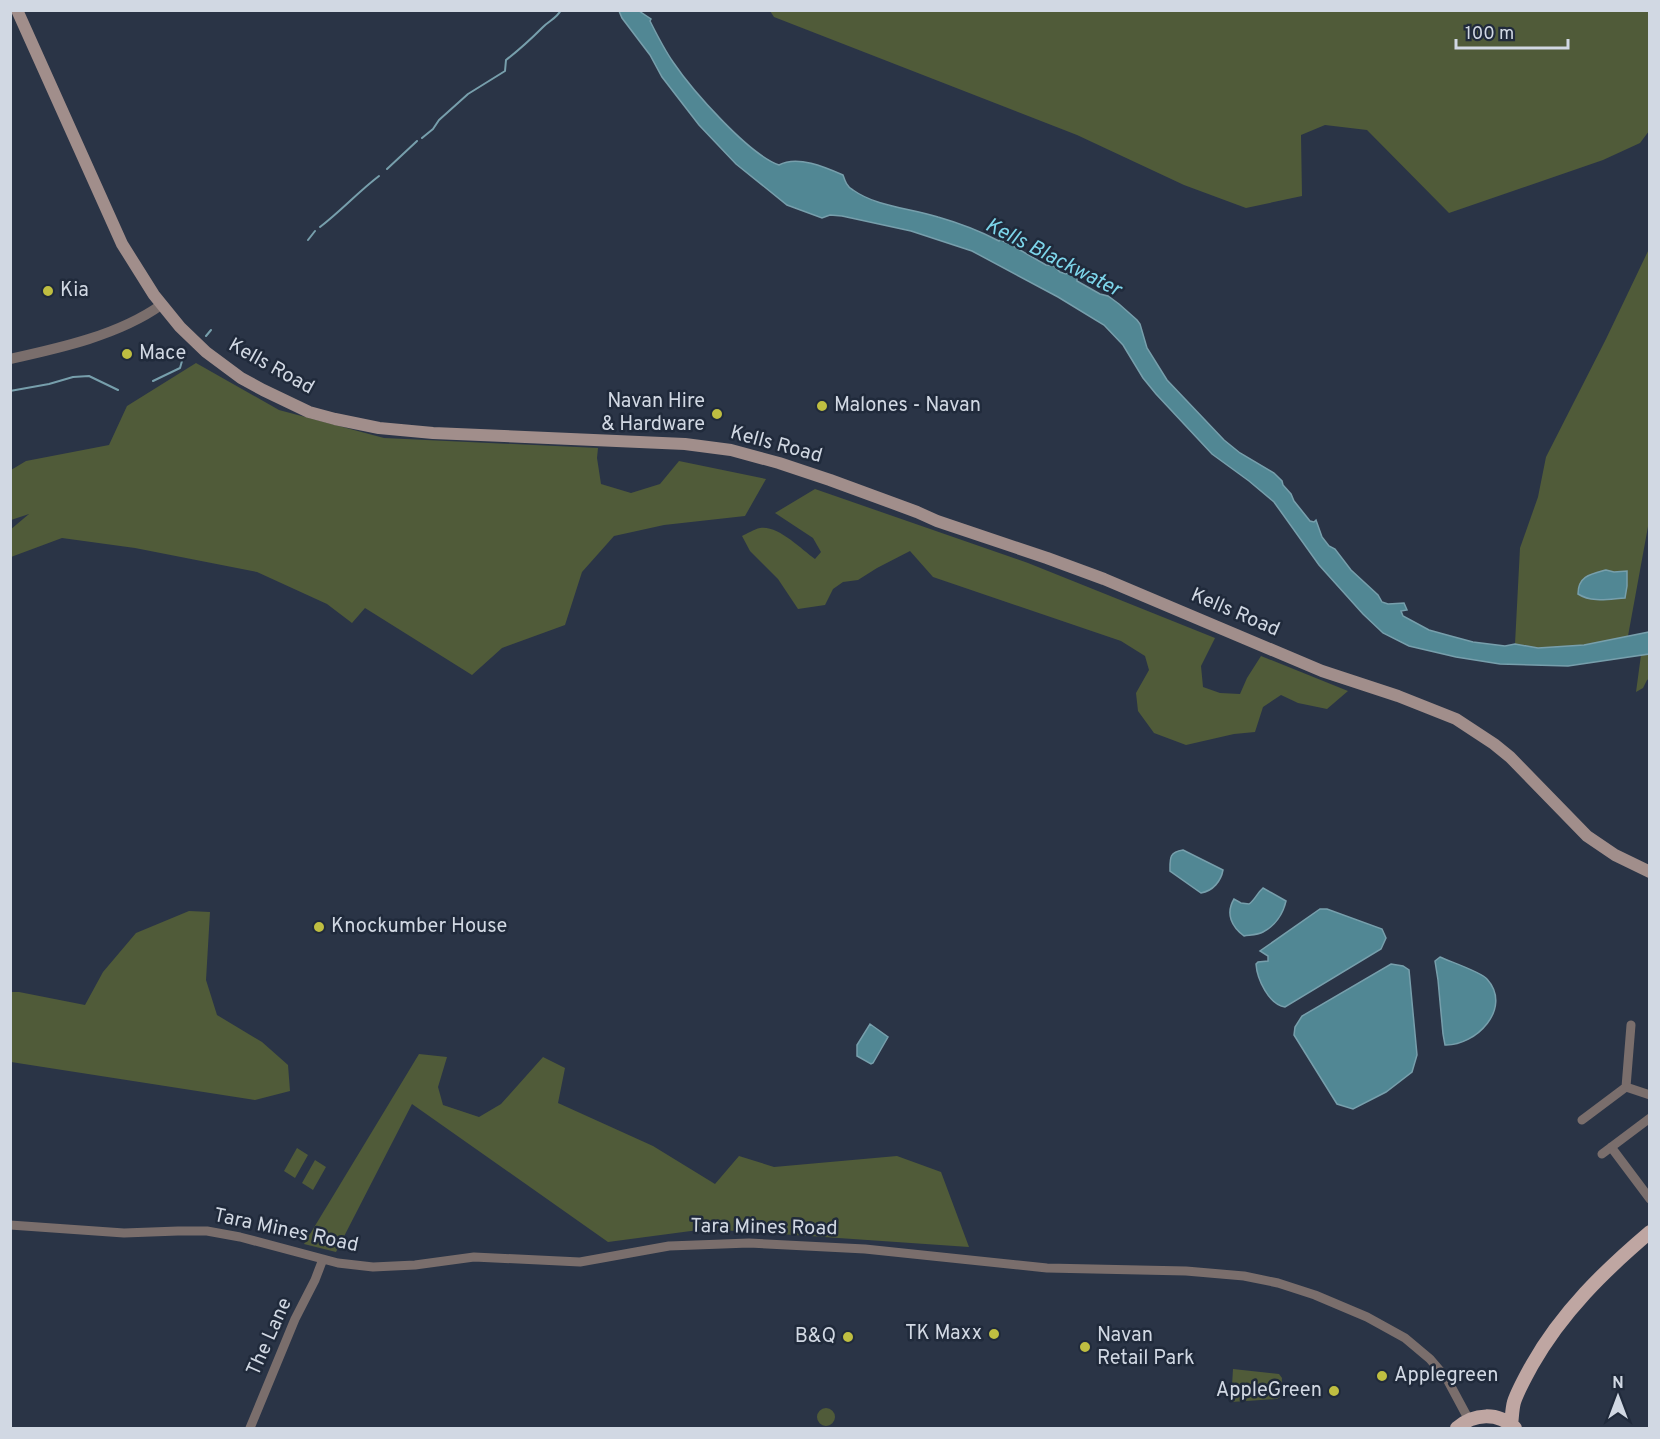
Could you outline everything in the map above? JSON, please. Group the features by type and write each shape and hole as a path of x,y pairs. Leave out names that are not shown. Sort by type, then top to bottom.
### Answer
{"main road":[{"name":"Kells Road","path":"16,10 122,244 161,305 206,352 241,378 287,403 334,419 379,428 433,433 663,443 731,450 825,478 937,521 1104,579 1322,671 1398,696 1456,719 1510,757 1587,836 1615,855 1650,872"},
{"path":"1513,1427 1514,1402 1540,1350 1584,1293 1650,1232"},
{"path":"1463,1424 1480,1417 1491,1416 1514,1402"},
{"path":"1491,1416 1513,1427"}],"street":[{"path":"10,360 111,331 141,318 161,305"},
{"path":"1582,1120 1626,1088 1631,1025"},
{"path":"1626,1088 1650,1095"},
{"path":"1602,1154 1650,1118"},
{"path":"1611,1147 1650,1198"},
{"name":"Tara Mines Road","path":"10,1225 124,1233 215,1232 323,1259 386,1267 474,1257 580,1262 669,1246 759,1243 865,1248 1047,1268 1186,1271 1244,1276 1278,1282 1315,1295 1367,1317 1405,1338 1430,1359 1447,1379 1463,1424"},
{"name":"The Lane","path":"250,1428 295,1319 320,1270 323,1259"}],"shaded area":[{"path":"619,11 639,11 651,19 667,52 693,88 737,135 766,159 779,165 794,161 820,166 843,175 846,184 851,189 872,200 946,219 999,241 1000,239 1006,243 1014,243 1013,246 1046,265 1054,266 1060,272 1066,274 1069,272 1077,276 1077,281 1119,304 1140,324 1147,348 1167,380 1224,440 1240,453 1274,473 1282,481 1310,521 1316,520 1322,537 1329,546 1335,549 1351,570 1378,595 1382,602 1404,603 1407,610 1401,611 1403,616 1429,630 1473,642 1505,646 1515,644 1538,648 1584,645 1649,632 1649,654 1568,666 1500,664 1409,646 1383,633 1319,565 1274,502 1212,454 1156,394 1143,378 1123,345 1104,325 1058,297 972,251 911,231 842,216 830,215 822,218 787,205 736,164 699,125 662,77 650,55"},
{"path":"770,11 1649,11 1649,131 1640,143 1603,160 1449,213 1367,130 1325,125 1301,135 1302,196 1246,208 1184,185 1077,135 774,17"},
{"path":"1649,249 1649,521 1628,636 1586,645 1557,648 1542,649 1515,644 1520,548 1538,497 1546,457"},
{"path":"196,363 279,410 384,438 598,448 597,458 601,484 631,493 660,484 679,461 766,479 745,516 664,525 614,536 582,572 565,625 502,648 472,675 365,608 352,623 327,604 257,572 135,548 62,538 11,557 10,530 29,514 11,520 11,470 26,461 109,445 127,406"},
{"path":"815,489 1028,563 1215,638 1201,666 1203,687 1220,693 1240,694 1261,656 1348,691 1327,709 1298,703 1281,695 1263,707 1255,732 1234,734 1186,745 1154,733 1138,711 1136,693 1149,670 1145,656 1121,641 933,577 910,551 858,580 843,582 833,589 825,605 798,609 778,579 750,551 742,536 760,528 774,530 815,559 821,552 813,538 775,513"},
{"path":"1606,570 1627,571 1625,598 1595,599 1578,594 1580,583 1586,577"},
{"path":"1649,654 1649,679 1643,688 1636,692 1641,655"},
{"path":"1183,850 1223,870 1213,888 1201,893 1170,871 1171,856"},
{"path":"1263,888 1286,901 1283,910 1275,923 1267,929 1259,934 1244,936 1231,920 1231,905 1234,899 1249,904"},
{"path":"1320,909 1327,909 1382,929 1386,938 1381,949 1285,1007 1279,1005 1269,996 1259,977 1256,964 1268,961 1268,956 1260,951"},
{"path":"189,911 210,912 206,980 217,1015 262,1042 288,1065 290,1091 255,1100 11,1062 11,992 85,1005 103,972 136,933"},
{"path":"1440,957 1484,976 1494,990 1496,1002 1487,1023 1479,1032 1457,1044 1445,1045 1435,961"},
{"path":"1391,964 1403,966 1409,970 1417,1055 1412,1072 1386,1092 1353,1109 1337,1104 1294,1035 1295,1027 1302,1016"},
{"path":"870,1024 888,1037 871,1064 857,1056 857,1045"},
{"path":"419,1054 447,1057 438,1087 443,1105 479,1117 501,1104 543,1057 565,1068 558,1103 653,1146 715,1184 739,1156 774,1167 897,1156 941,1172 969,1247 706,1229 608,1242 412,1104 336,1252 304,1244"},
{"path":"297,1148 308,1155 295,1178 284,1171"},
{"path":"315,1160 326,1167 313,1190 302,1183"},
{"path":"1233,1369 1279,1374 1282,1378 1280,1397 1231,1402"},
{"path":"826,1408 834,1413 835,1417 830,1425 826,1426 818,1421 817,1417 822,1409"}],"waterway":[{"path":"422,138 468,94 505,71 506,60 561,10"},
{"path":"387,169 417,141"},
{"path":"320,227 379,176"},
{"path":"308,240 315,231"},
{"path":"206,336 211,330"},
{"path":"153,381 180,368 182,361"},
{"path":"10,391 73,377 89,376 118,390"}],"place":[{"name":"Kia","path":"48,291"},
{"name":"Mace","path":"127,354"},
{"name":"Malones - Navan","path":"822,406"},
{"name":"Navan Hire & Hardware","path":"717,414"},
{"name":"Knockumber House","path":"319,927"},
{"name":"TK Maxx","path":"994,1334"},
{"name":"B&Q","path":"848,1337"},
{"name":"Navan Retail Park","path":"1085,1347"},
{"name":"Applegreen","path":"1382,1376"},
{"name":"AppleGreen","path":"1334,1391"}],"water label":[{"name":"Kells Blackwater","path":"1053,258"}]}
